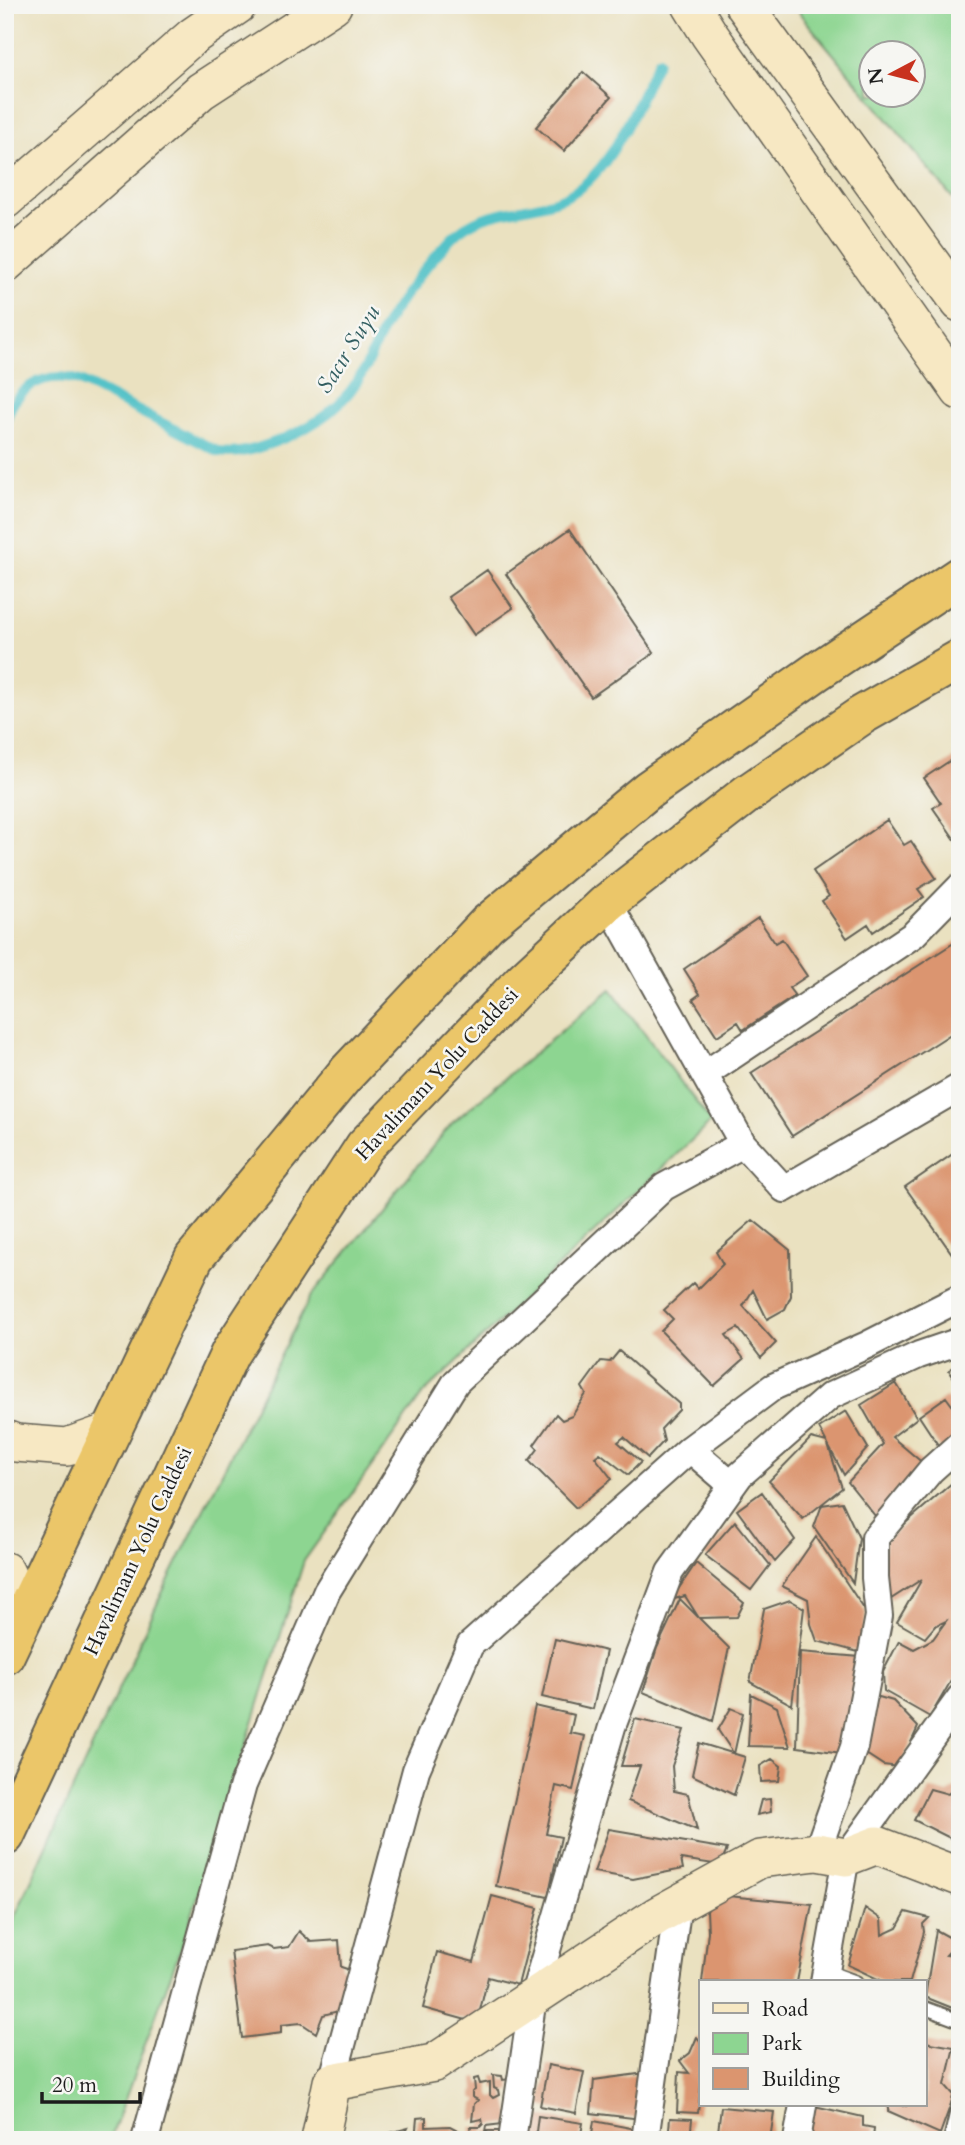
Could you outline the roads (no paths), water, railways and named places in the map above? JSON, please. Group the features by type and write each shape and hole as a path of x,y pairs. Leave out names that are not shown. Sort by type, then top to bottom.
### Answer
{"highway":[{"path":"5,1654 194,1258 344,1076 487,924 648,790 816,672 960,576"},
{"name":"Havalimanı Yolu Caddesi","path":"5,1836 230,1353 365,1146 523,981 608,902 747,793 862,715 960,659"}],"street":[{"path":"5,200 193,36 239,5"},
{"path":"5,264 201,91 333,5"},
{"path":"691,5 960,391"},
{"path":"744,5 960,303"},
{"path":"705,1074 913,935 960,887"},
{"path":"608,902 743,1144 784,1189 960,1087"},
{"path":"145,2140 243,1785 327,1591 456,1382 664,1187 743,1144"},
{"path":"320,2140 332,2082 415,1770 470,1645 690,1449 773,1387 867,1345 960,1298"},
{"path":"512,2140 533,1998 612,1727 670,1572 740,1475 830,1395 919,1355 960,1341"},
{"path":"5,1439 16,1443 67,1447 112,1431"},
{"path":"825,1977 831,1855 879,1616 875,1538 931,1471 960,1444"},
{"path":"690,1449 732,1485"},
{"path":"5,1571 25,1612"},
{"path":"831,1855 957,1706"},
{"path":"332,2082 434,2063 658,1915 760,1859 831,1855 877,1845 960,1877"},
{"path":"645,2140 678,1904"},
{"path":"797,2140 803,2106"}],"lane":[{"path":"825,1977 844,1980"},
{"path":"926,2008 960,2021"},
{"path":"950,2140 960,2097"}],"waterway":[{"name":"Sacır Suyu","path":"5,426 9,413 22,392 42,380 54,378 80,381 219,452 234,453 254,449 316,422 349,392 399,304 435,257 463,228 490,216 563,198 580,188 595,174 620,138 658,61"}]}
